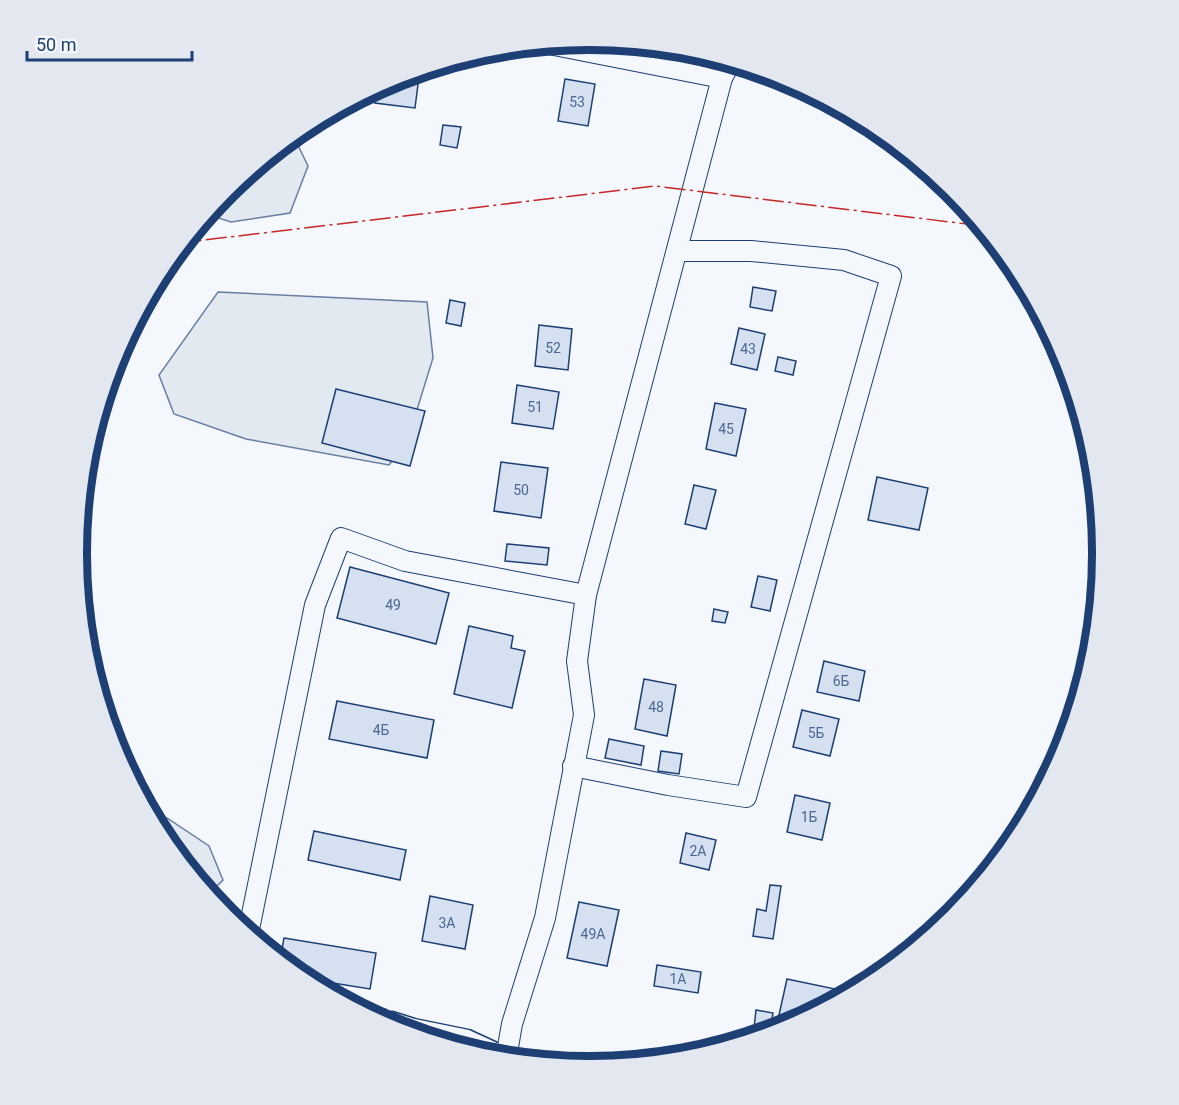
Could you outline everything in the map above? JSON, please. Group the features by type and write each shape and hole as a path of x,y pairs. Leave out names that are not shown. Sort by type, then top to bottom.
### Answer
{"street":[{"path":"507,1048 512,1024 545,918 584,715 577,662 586,595 726,69 588,50"},
{"path":"573,766 668,785 746,797 891,276 844,260 751,251 677,250"},
{"path":"250,923 315,605 341,538 405,561 586,595"}],"lane":[{"path":"416,1024 468,1035 485,1045"}],"shaded area":[{"path":"297,143 308,166 290,213 231,222 215,217 258,174"},
{"path":"218,292 427,302 433,358 407,442 389,465 246,439 174,414 159,375"},
{"path":"162,818 167,818 209,846 223,880 215,888 190,859"}],"building":[{"path":"565,79 595,84 588,126 558,121"},
{"path":"419,80 415,108 375,103 376,97"},
{"path":"443,125 461,127 457,148 440,145"},
{"path":"753,287 776,291 772,311 750,307"},
{"path":"450,300 465,303 461,326 446,323"},
{"path":"539,325 572,329 568,370 535,366"},
{"path":"739,328 765,334 757,370 731,364"},
{"path":"778,357 796,361 793,375 775,371"},
{"path":"517,385 559,392 553,429 512,423"},
{"path":"336,389 425,411 410,466 322,443"},
{"path":"715,403 746,409 736,456 706,449"},
{"path":"501,462 548,468 541,518 494,511"},
{"path":"877,477 928,488 919,530 868,520"},
{"path":"694,485 716,490 706,529 685,524"},
{"path":"507,544 549,548 547,565 505,561"},
{"path":"350,567 449,593 436,644 337,618"},
{"path":"758,576 777,580 770,611 751,607"},
{"path":"714,609 728,612 725,623 712,621"},
{"path":"469,626 513,636 511,648 525,651 512,708 454,694"},
{"path":"824,661 865,671 859,701 817,692"},
{"path":"644,679 676,685 667,736 635,729"},
{"path":"337,701 434,720 427,758 329,739"},
{"path":"802,710 839,719 830,756 793,747"},
{"path":"609,739 644,746 641,765 605,758"},
{"path":"661,751 682,754 679,774 658,771"},
{"path":"795,795 830,803 822,840 787,832"},
{"path":"314,831 406,850 400,880 308,860"},
{"path":"686,833 716,840 709,870 680,863"},
{"path":"770,885 781,886 773,939 753,936 757,909 766,911"},
{"path":"430,896 473,905 465,949 422,941"},
{"path":"579,902 619,910 607,966 567,958"},
{"path":"284,938 376,953 370,989 329,982 282,951"},
{"path":"657,965 701,972 698,993 654,986"},
{"path":"787,979 835,989 834,992 812,1004 784,1016 779,1015"},
{"path":"756,1010 773,1013 772,1021 754,1028"}],"power":[{"path":"194,241 655,186 971,225"}]}
